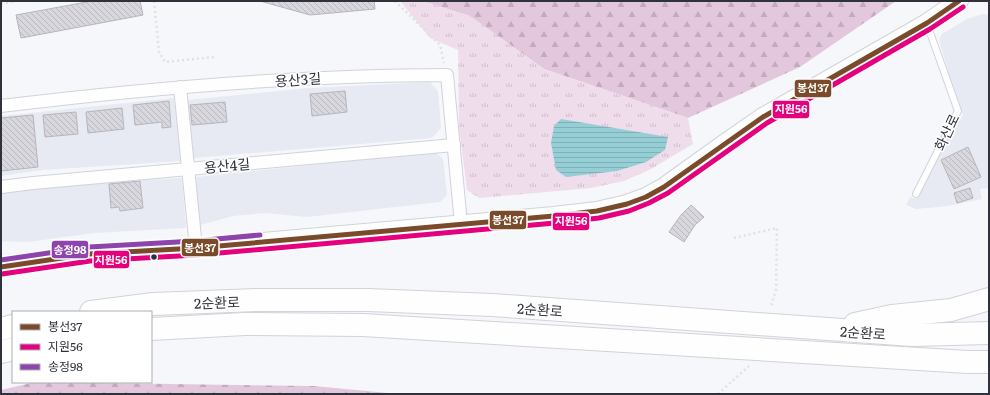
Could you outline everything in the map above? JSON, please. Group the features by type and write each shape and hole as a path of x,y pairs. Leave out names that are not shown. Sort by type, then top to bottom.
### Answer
{"highway":[{"path":"829,330 892,316 950,310 989,299"},
{"name":"2순환로","path":"99,311 153,304 256,300 368,300 492,305 912,335 989,333"},
{"name":"2순환로","path":"152,329 245,324 363,325 808,354 989,362"},
{"path":"1,329 12,326"},
{"path":"1,352 12,350"}],"main road":[{"path":"1,267 89,254 196,248 461,224 597,211 628,204 646,198 664,187 763,118 927,23 959,1"}],"street":[{"name":"용산3길","path":"1,106 180,87 306,78 385,75 446,75"},
{"path":"446,75 461,224"},
{"path":"180,87 196,248"},
{"name":"용산4길","path":"1,187 454,145"}],"lane":[{"name":"화산로","path":"916,194 958,111 927,23"}],"path":[{"path":"1,4 16,1"},
{"path":"154,1 159,52 165,62 215,56"},
{"path":"395,1 440,45 446,75"},
{"path":"734,238 777,228 776,289 770,312"},
{"path":"718,394 753,363"}],"shaded area":[{"path":"982,14 989,15 989,188 980,189 982,199 948,206 916,209 906,205 910,197 916,199 937,159 963,115 939,40 942,34 967,19"},
{"path":"430,82 438,91 441,128 432,138 194,158 187,100 309,88"},
{"path":"174,98 181,161 43,170 1,176 1,116"},
{"path":"435,152 443,159 447,195 440,202 307,217 266,213 233,216 200,225 196,177"},
{"path":"182,178 186,228 94,233 28,242 1,241 1,193 32,188"}],"green space":[{"path":"400,1 422,1 470,16 544,69 688,118 693,144 651,169 624,181 591,188 479,198 467,190 459,127 458,50 430,38"},
{"path":"422,1 896,1 800,67 688,118 544,69 470,16"},
{"path":"31,383 105,383 314,386 398,394 1,394 1,390"}],"water":[{"path":"561,119 668,137 665,150 646,162 617,171 566,177 556,170 551,143 554,126"}],"building":[{"path":"92,1 140,1 143,15 21,38 16,15"},
{"path":"260,1 374,1 375,9 310,15"},
{"path":"345,91 347,112 312,116 310,94"},
{"path":"169,101 171,127 162,128 162,122 135,125 133,105"},
{"path":"225,102 227,122 192,125 190,105"},
{"path":"122,108 124,129 88,133 86,112"},
{"path":"76,112 78,134 45,137 43,115"},
{"path":"33,115 38,167 1,171 1,118"},
{"path":"968,147 981,177 954,189 941,160"},
{"path":"140,181 143,208 120,211 119,207 111,208 109,184"},
{"path":"970,188 973,198 957,203 954,193"},
{"path":"691,205 704,217 695,225 684,242 669,232 681,215"}],"transit line":[{"name":"봉선37","path":"1,267 89,254 196,248 554,216 597,211 627,204 646,197 664,187 763,117 927,23 959,1"},
{"name":"지원56","path":"2,274 90,261 197,255 555,223 599,218 629,211 668,193 767,123 930,29 963,7"},
{"name":"송정98","path":"1,260 89,247 195,241 260,235"}]}
